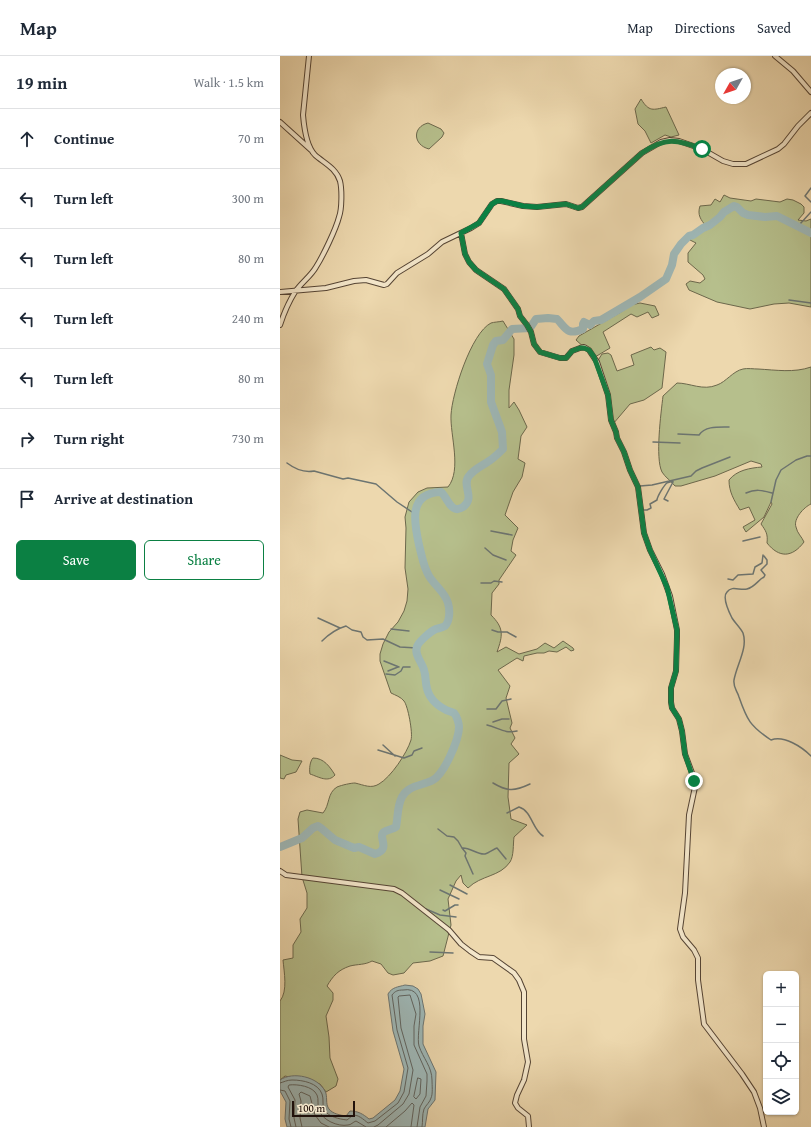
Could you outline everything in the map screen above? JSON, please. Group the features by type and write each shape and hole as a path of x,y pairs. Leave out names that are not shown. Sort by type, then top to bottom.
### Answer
{"street":[{"path":"309,56 303,115 306,135 314,154"},
{"path":"775,56 793,71 811,92"},
{"path":"280,292 326,288 354,281 366,280 384,285 387,284 397,272 428,254 442,242 479,223 492,204 497,201 537,207 566,204 578,208 582,207 642,153 660,142 670,140 679,141 702,149 723,161 733,164 746,164 778,149 811,113"},
{"path":"280,122 314,154 334,169 341,188 340,217 316,267 295,291 286,307 280,325"},
{"path":"461,233 465,254 469,262 476,270 504,289 518,309 520,316 531,332 534,344 540,352 560,358 566,358 572,351 584,348 589,350 597,362 608,395 611,420 638,487 644,533 667,587 677,630 676,671 671,688 671,702 672,708 679,719 685,754 695,786 688,815 685,893 680,929 683,937 694,950 698,958 698,980 704,1024 754,1092 760,1108 764,1127"},
{"path":"280,871 286,875 394,889 402,893 449,930 461,944 470,951 479,957 493,958 514,973 524,992 524,1039 528,1062 524,1080 515,1103 518,1108 528,1116 529,1127"}],"green space":[{"path":"641,99 646,106 652,109 666,107 679,135 671,137 665,135 651,143 645,131 638,124 635,109"},
{"path":"428,123 441,129 444,133 442,137 429,149 420,144 416,136 419,128"},
{"path":"724,195 730,198 751,201 756,199 780,202 787,199 793,200 804,207 804,213 798,220 806,221 811,219 811,307 789,303 774,304 750,309 717,302 689,290 686,284 690,281 700,283 705,279 703,275 688,262 688,253 696,243 690,240 689,236 706,226 699,215 700,206 711,205 715,199 720,202"},
{"path":"640,303 655,306 659,315 652,318 648,312 637,317 631,314 603,332 610,348 595,357 576,340 579,336 631,305"},
{"path":"503,321 514,339 514,355 509,390 509,408 514,402 527,427 521,436 518,459 525,463 522,477 513,492 505,515 518,528 513,540 511,551 516,555 492,593 491,615 498,624 501,632 497,652 506,647 519,654 537,649 545,643 554,648 563,641 574,650 571,651 566,647 557,652 549,651 524,656 523,661 517,658 498,670 510,686 506,698 512,723 510,728 515,738 511,744 519,754 509,763 508,797 511,819 527,825 514,837 512,857 510,862 501,871 473,884 468,888 463,883 461,875 456,881 448,899 451,925 443,956 430,961 413,963 404,973 393,975 388,973 381,964 372,961 353,965 339,971 331,979 327,986 333,993 333,1000 326,1016 330,1058 338,1079 336,1086 326,1092 320,1084 285,1076 280,1080 280,1001 285,987 283,960 293,958 293,945 301,932 300,919 307,908 307,893 302,877 298,819 300,812 307,810 323,813 332,792 339,786 355,783 370,786 384,781 402,758 409,745 411,740 411,732 406,704 398,696 391,693 380,661 380,654 383,644 389,632 398,622 407,601 408,589 405,568 405,517 409,502 418,492 427,488 448,487 452,480 455,462 451,415 459,379 476,339 491,323"},
{"path":"651,347 654,350 660,348 666,352 662,388 644,400 630,404 613,424 610,402 597,362 602,354 608,353 611,355 617,371 634,365 631,355"},
{"path":"811,367 811,504 802,510 795,524 798,533 804,542 795,551 786,554 776,551 767,543 766,533 761,524 772,504 771,502 764,517 746,532 743,527 755,520 749,507 740,510 731,492 729,480 732,477 744,470 762,467 761,464 751,461 715,476 681,486 675,486 663,474 660,465 659,446 663,396 677,383 712,387 720,384 739,370 743,369 792,371"},
{"path":"280,755 292,760 302,761 296,772 286,775 284,779 280,778"},
{"path":"313,758 323,761 329,766 335,775 329,779 326,779 310,774 310,765"}],"water":[{"path":"405,985 413,986 418,989 421,994 425,1014 423,1044 436,1072 435,1100 428,1109 425,1127 287,1127 285,1119 286,1102 280,1091 280,1080 285,1077 305,1077 317,1082 325,1091 329,1109 341,1115 346,1116 350,1111 353,1111 360,1113 369,1119 373,1118 395,1100 400,1091 404,1069 393,1031 388,994 393,989"}],"waterway":[{"path":"811,188 805,196 811,202"},
{"path":"280,847 302,838 313,828 318,826 335,840 354,848 359,847 375,854 380,852 383,849 382,834 385,831 396,827 399,804 402,797 408,790 429,782 437,777 442,771 454,748 459,727 457,718 454,713 441,707 430,696 427,689 425,673 417,656 416,650 420,642 434,630 447,624 449,618 449,606 447,599 429,576 424,565 415,518 418,503 423,497 430,494 441,492 450,505 455,509 463,507 467,503 469,496 467,483 469,476 503,449 502,432 491,402 491,375 487,364 493,345 496,341 503,340 512,329 530,328 536,319 557,319 567,330 573,332 583,329 584,322 590,325 594,321 601,320 640,297 666,279 672,265 674,254 681,244 689,236 710,225 724,212 734,206 748,215 765,217 777,216 811,233"},
{"path":"802,229 800,224 811,212"},
{"path":"789,300 811,303"},
{"path":"678,434 699,435 708,429 716,427 729,427"},
{"path":"653,442 680,443"},
{"path":"771,502 776,480 781,470 796,460 811,456"},
{"path":"640,486 652,485 691,476 702,468 730,457"},
{"path":"287,463 296,469 303,471 314,471 343,479 348,478 376,484 397,502 412,512 416,509"},
{"path":"644,510 651,508 650,504 657,500 666,484 673,481"},
{"path":"668,501 664,499 673,482"},
{"path":"746,493 759,490 772,493"},
{"path":"491,531 512,535"},
{"path":"743,541 760,537"},
{"path":"485,548 493,555 506,560"},
{"path":"728,579 733,580 738,575 753,574 755,567 762,563 763,555"},
{"path":"764,556 767,560 767,564 761,570 765,575 764,577 750,588 729,590 725,597 729,612 733,620 742,631 744,639 743,650 735,674 734,685 747,717 758,731 771,740 787,740 803,749 811,756"},
{"path":"481,583 491,583 494,581 502,582"},
{"path":"318,618 340,628"},
{"path":"322,641 333,632 346,626 352,630 361,632 363,637 367,640 383,639 400,647 417,648"},
{"path":"391,629 409,631"},
{"path":"492,630 507,632 516,637"},
{"path":"384,661 399,667"},
{"path":"388,671 398,667"},
{"path":"386,674 395,675 401,671 403,667 410,667"},
{"path":"487,709 496,709 502,701 511,699"},
{"path":"493,722 502,719 509,719"},
{"path":"487,725 505,731 517,731"},
{"path":"383,745 395,756"},
{"path":"378,750 404,758 412,755 414,751 422,748"},
{"path":"493,783 503,788 512,790 530,784"},
{"path":"507,813 519,807 523,809 527,812 536,829 543,836"},
{"path":"438,829 447,836 454,837 462,848 482,854 488,853 497,848 506,859"},
{"path":"462,848 466,853 465,856 473,874"},
{"path":"450,885 467,894"},
{"path":"440,890 459,899"},
{"path":"443,910 445,911 455,905 458,905"},
{"path":"426,909 440,915 456,917"},
{"path":"430,952 453,953"}],"route":[{"path":"694,781 683,746 682,731 679,719 672,708 671,702 671,688 676,671 677,630 670,596 644,533 640,494 611,420 610,402 597,362 589,350 584,348 572,351 566,358 560,358 540,352 534,344 531,332 520,316 518,309 504,289 476,270 469,262 465,254 461,233 479,223 487,210 497,201 537,207 554,204 566,204 578,208 582,207 642,153 660,142 670,140 679,141 702,149"}]}
